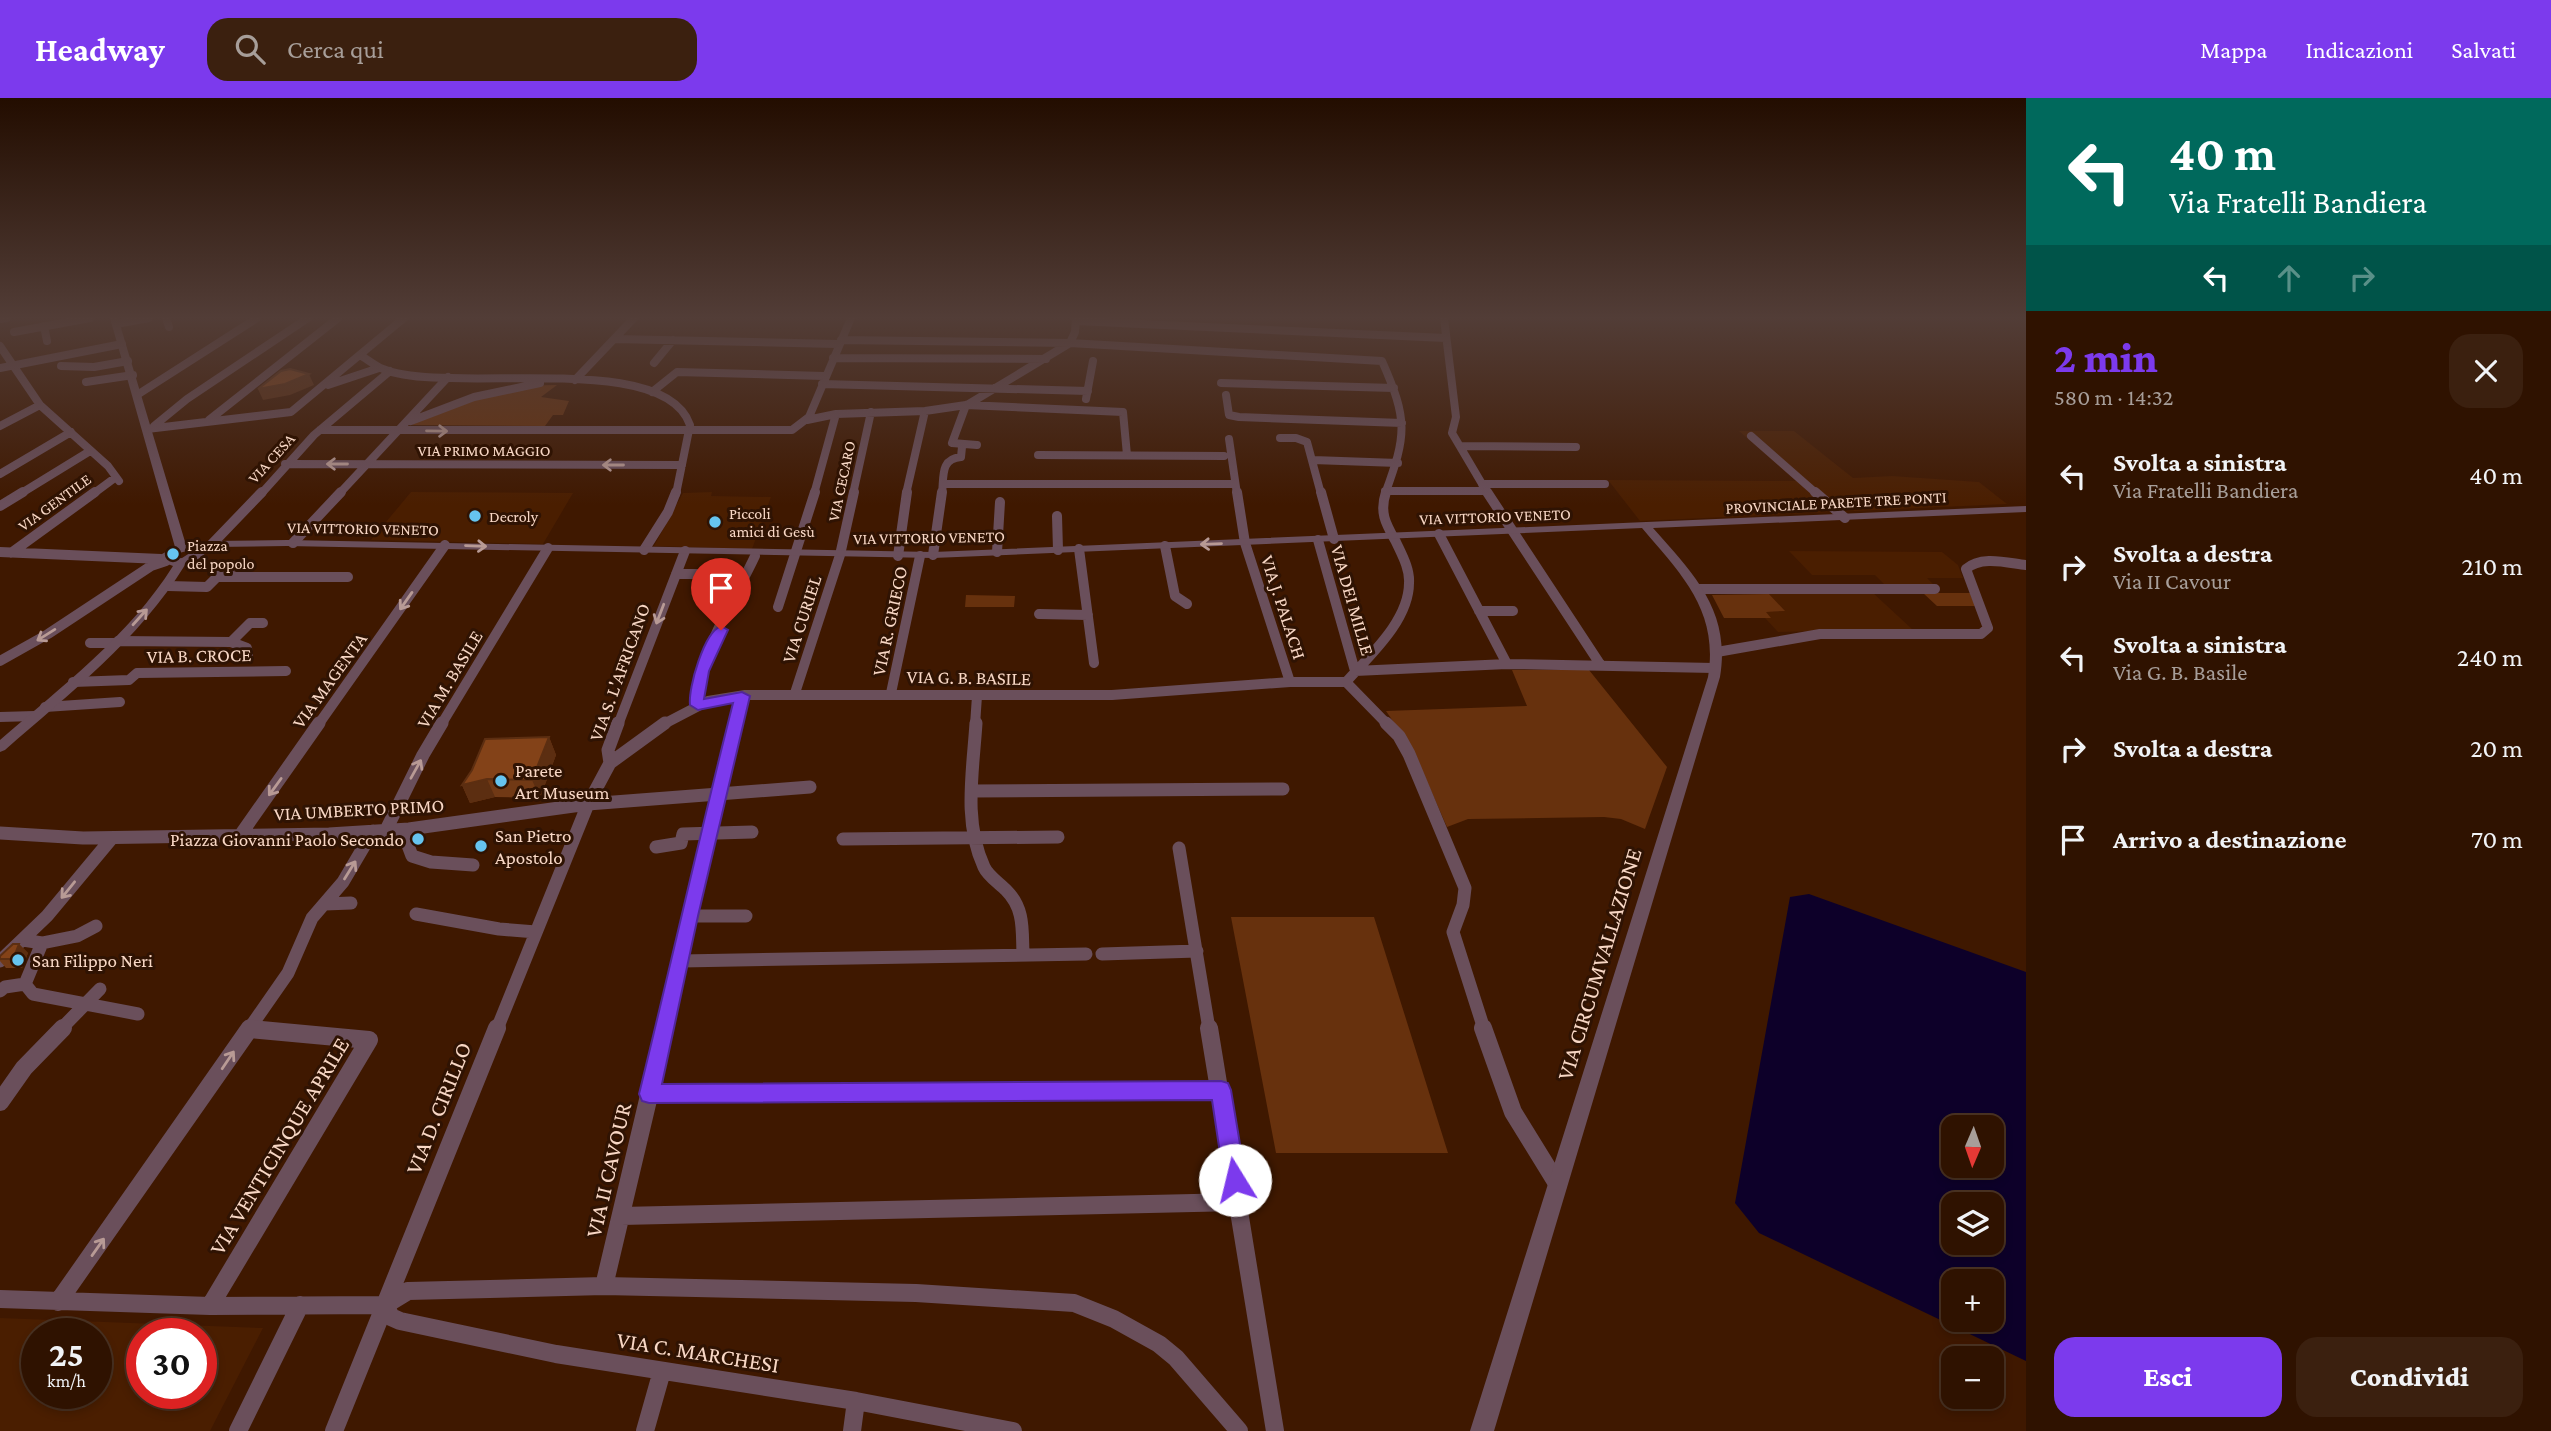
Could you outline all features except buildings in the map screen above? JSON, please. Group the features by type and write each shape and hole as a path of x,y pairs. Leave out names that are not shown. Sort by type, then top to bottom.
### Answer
{"street":[{"path":"23,380 40,405 108,466 117,479"},
{"path":"86,382 98,380"},
{"path":"0,747 117,642 168,586 181,555 133,380"},
{"path":"137,396 161,380"},
{"path":"147,429 218,380"},
{"path":"208,421 259,380"},
{"path":"147,429 291,412 331,380"},
{"path":"324,386 342,380"},
{"name":"VIA CESA","path":"212,544 285,464 320,430 379,380"},
{"path":"293,543 446,380"},
{"path":"407,423 462,400 515,386 561,380"},
{"path":"584,380 615,383 668,398 690,422 691,430 673,501 645,550"},
{"path":"652,392 667,380"},
{"path":"807,420 823,380"},
{"path":"828,380 1088,391"},
{"path":"977,444 952,443 966,405 1010,380"},
{"path":"1085,406 1090,380"},
{"path":"1391,380 1401,404 1402,423 1398,463 1385,491 1382,515 1409,572 1408,592 1400,615 1351,676 1399,736 1465,888 1463,905 1453,932 1465,977 1513,1112 1558,1185"},
{"path":"1451,380 1456,417 1452,433 1512,531 1600,664"},
{"path":"1221,383 1394,388"},
{"path":"1226,395 1229,415 1239,417 1402,423"},
{"path":"0,426 40,405"},
{"path":"320,430 792,430 807,420 836,414 925,411 966,405 1123,412 1126,455"},
{"path":"898,556 908,482 925,411"},
{"name":"VIA CECARO","path":"841,555 871,412"},
{"path":"778,607 799,554 836,414"},
{"path":"0,474 71,432"},
{"path":"1751,436 1845,518"},
{"path":"1280,438 1296,438 1307,442 1334,539"},
{"path":"1229,439 1245,542"},
{"path":"1460,446 1576,447"},
{"name":"VIA R. GRIECO","path":"891,693 944,484 946,462 950,458 961,457 962,447"},
{"path":"0,506 90,451"},
{"path":"1038,455 1224,456"},
{"path":"1313,460 1398,463"},
{"name":"VIA PRIMO MAGGIO","path":"285,464 681,465"},
{"name":"VIA GENTILE","path":"5,552 117,479"},
{"path":"944,484 1235,484"},
{"path":"1385,491 1605,484"},
{"path":"997,552 1000,502"},
{"name":"PROVINCIALE PARETE TRE PONTI","path":"1646,526 2026,509"},
{"path":"1056,516 1058,550"},
{"name":"VIA VITTORIO VENETO","path":"212,544 445,545 926,556 1646,526"},
{"name":"VIA CIRCUMVALLAZIONE","path":"1482,1431 1629,945 1705,708 1715,660 1710,618 1698,589 1646,526"},
{"path":"1439,534 1507,664"},
{"name":"VIA DEI MILLE","path":"1318,540 1351,676"},
{"name":"VIA J. PALACH","path":"1245,542 1290,682"},
{"path":"0,661 48,634 151,566 181,555 192,547 200,550 212,544"},
{"name":"VIA MAGENTA","path":"240,834 445,545"},
{"path":"1165,546 1175,596 1187,604"},
{"name":"VIA M. BASILE","path":"384,831 423,755 548,548"},
{"path":"1079,549 1094,663"},
{"name":"VIA S. L'AFRICANO","path":"588,804 610,763 608,750 685,551"},
{"path":"5,552 166,559"},
{"path":"698,705 696,692 702,671 757,554"},
{"name":"VIA CURIEL","path":"795,693 841,555"},
{"path":"1715,660 1785,638 1820,634 1981,634 1988,628 1966,569 1970,565 1989,561 2026,565"},
{"path":"168,586 207,587 225,569 244,564"},
{"path":"676,574 725,574"},
{"path":"216,578 348,577"},
{"path":"1698,589 1935,589"},
{"path":"1479,611 1513,611"},
{"path":"1040,614 1088,615"},
{"path":"231,642 250,622 263,623"},
{"path":"90,643 231,642 247,648 248,654"},
{"name":"VIA G. B. BASILE","path":"610,763 659,728 698,705 742,696 795,693 977,696 1125,694 1507,664 1715,660"},
{"name":"VIA B. CROCE","path":"74,682 129,680 137,673 286,671"},
{"name":"VIA II CAVOUR","path":"604,1286 742,696"},
{"path":"977,696 972,791 973,837 989,876 1015,899 1022,915 1023,955"},
{"path":"0,717 120,702"},
{"name":"VIA UMBERTO PRIMO","path":"0,833 34,837 112,838 384,831 588,804 810,787"},
{"path":"972,791 1283,789"},
{"name":"VIA D. CIRILLO","path":"334,1431 588,804"},
{"path":"58,1303 288,973 309,924 384,831"},
{"name":"VIA UMBERTO PRIMO","path":"384,831 406,840 412,856 431,862 473,865"},
{"path":"656,847 681,843 683,834 709,831 752,832"},
{"path":"843,839 1058,837"},
{"path":"0,961 47,916 112,838"},
{"path":"1179,848 1221,1090 1275,1431"},
{"path":"325,904 351,903"},
{"path":"415,914 499,929 536,932"},
{"path":"689,916 746,916"},
{"path":"23,940 42,943 58,938 81,937 96,926"},
{"path":"25,984 42,943"},
{"path":"1102,954 1197,951"},
{"path":"681,961 1086,954"},
{"path":"0,991 5,987 25,984"},
{"path":"25,984 33,994 138,1014"},
{"path":"0,1102 24,1068 100,989"},
{"name":"VIA VENTICINQUE APRILE","path":"210,1306 369,1040 250,1029"},
{"path":"649,1094 1221,1090"},
{"path":"621,1216 1238,1202"},
{"path":"0,1299 210,1306 385,1305 408,1291 604,1286 916,1293 1073,1303 1114,1319 1159,1344 1176,1358 1239,1431"},
{"path":"238,1431 300,1305"},
{"name":"VIA C. MARCHESI","path":"385,1305 391,1317 400,1321 555,1354 856,1401 1005,1430"},
{"path":"645,1431 662,1371"},
{"path":"852,1431 856,1401"}],"shaded area":[{"path":"557,385 541,397 569,401 563,415 553,415 545,426 412,425 428,416 482,396 520,388"},
{"path":"1739,431 1794,431 1853,478 1892,476 1979,482 2007,504 1640,521 1608,480 1796,481"},
{"name":"Decroly","path":"411,492 573,493 543,544 371,540"},
{"name":"Piccoli amici di Gesù","path":"712,492 711,496 771,497 752,549 654,546 683,493"},
{"path":"1789,551 1942,552 1958,565 1963,578 1927,578 1934,585 1885,585 1875,575 1812,575"},
{"path":"1872,592 1912,629 1778,632 1765,618 1770,618 1765,612 1784,611 1769,594"},
{"path":"1923,593 1970,593 1975,606 1937,606"},
{"path":"1769,594 1785,611 1766,612 1771,618 1724,618 1712,595"},
{"path":"966,595 1015,596 1014,607 965,607"},
{"path":"1512,670 1589,670 1667,767 1645,829 1621,819 1604,817 1468,819 1447,827 1414,752 1386,711 1527,706"},
{"path":"1809,894 2026,972 2026,1361 2004,1350 2004,1346 1995,1346 1966,1332 2004,1332 2004,1269 1941,1269 1941,1320 1759,1233 1735,1203 1790,897"},
{"path":"1231,917 1374,917 1448,1153 1276,1153"},
{"path":"0,1318 21,1319 21,1409 112,1409 112,1322 126,1323 126,1409 217,1409 217,1326 263,1328 210,1431 0,1431"}],"place":[{"name":"Decroly","path":"475,516"},
{"name":"Piccoli amici di Gesù","path":"715,522"},
{"name":"Piazza del popolo","path":"173,554"},
{"name":"Parete Art Museum","path":"501,781"},
{"name":"Piazza Giovanni Paolo Secondo","path":"418,839"},
{"name":"San Pietro Apostolo","path":"481,846"},
{"name":"San Filippo Neri","path":"18,960"}],"route":[{"path":"721,630 702,671 696,692 698,705 742,696 649,1094 1221,1090 1235,1180"}]}
